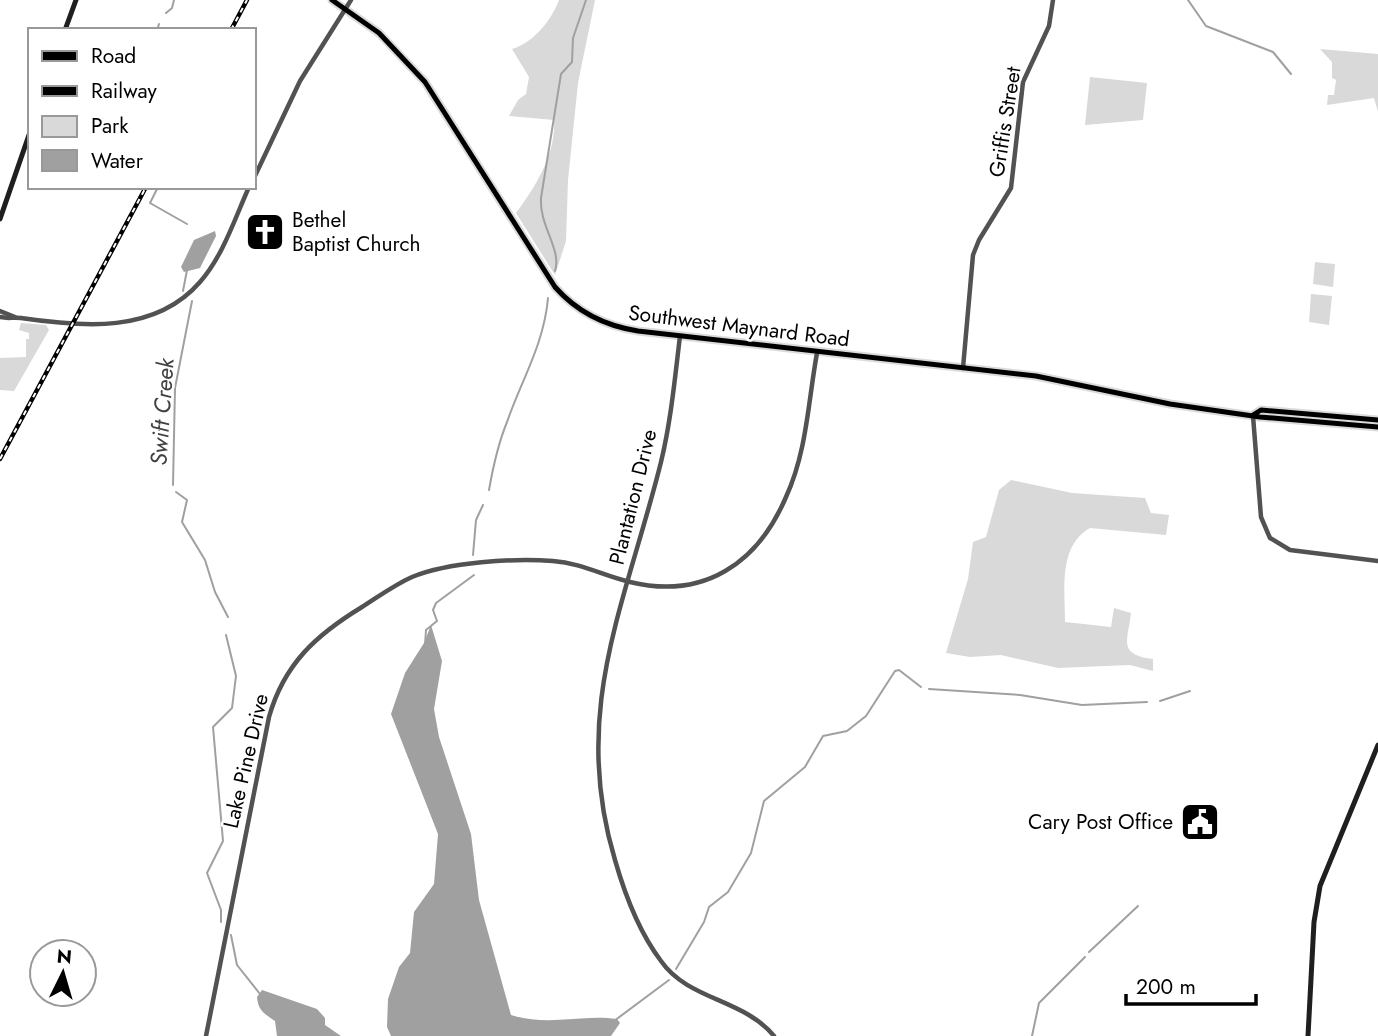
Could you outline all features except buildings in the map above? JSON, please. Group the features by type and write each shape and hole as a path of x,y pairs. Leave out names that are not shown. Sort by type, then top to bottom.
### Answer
{"main road":[{"path":"66,28 76,0"},
{"name":"Southwest Maynard Road","path":"331,0 379,33 425,82 564,298 600,321 623,329 1072,382 1158,402 1253,415 1378,427"},
{"path":"0,219 28,138"},
{"name":"Southwest Maynard Road","path":"1253,415 1261,410 1378,420"},
{"path":"1338,424 1373,423 1378,420"},
{"path":"1308,1036 1314,922 1320,886 1378,745"}],"street":[{"path":"256,174 300,80 351,0"},
{"name":"Griffis Street","path":"964,369 973,255 979,240 1001,209 1011,188 1024,82 1049,26 1053,0"},
{"path":"0,317 113,324 144,319 165,310 184,298 205,276 248,189"},
{"path":"0,311 15,317"},
{"name":"Plantation Drive","path":"680,336 663,455 603,670 597,742 603,814 619,873 640,926 665,967 689,986 747,1012 774,1036"},
{"name":"Lake Pine Drive","path":"206,1036 268,717 279,687 300,654 322,633 371,601 412,578 439,569 550,561 580,565 627,582 664,586 705,580 733,568 764,541 784,503 799,462 817,353"},
{"path":"1253,415 1261,517 1270,538 1290,550 1378,561"}],"green space":[{"path":"559,0 595,0 578,83 568,180 566,241 555,275 516,213 531,192 548,157 554,120 509,116 518,100 526,94 529,77 512,49 527,42 540,30"},
{"path":"1320,49 1378,54 1378,112 1374,98 1327,105 1328,95 1334,95 1336,80 1332,78 1332,62"},
{"path":"1090,77 1147,83 1143,120 1085,125"},
{"path":"1315,262 1335,264 1333,287 1313,284"},
{"path":"1311,294 1332,296 1329,325 1309,322"},
{"path":"21,323 46,325 49,330 14,391 0,390 0,358 26,357 26,339 29,339 29,333 19,330"},
{"path":"1011,480 1072,493 1145,498 1151,513 1169,515 1166,535 1090,528 1073,546 1065,570 1065,622 1111,627 1114,608 1131,613 1127,645 1134,654 1153,659 1153,671 1130,665 1058,668 1001,655 970,657 946,653 968,579 973,542 986,537 999,490"}],"water":[{"path":"215,231 216,236 200,268 184,272 181,267 194,240"},
{"path":"431,625 442,661 434,709 439,737 471,834 479,900 511,1015 539,1020 617,1019 620,1023 611,1036 391,1036 387,1027 388,999 399,967 410,953 414,912 434,884 438,834 391,714 405,673 424,643"},
{"path":"262,990 317,1009 325,1018 325,1025 341,1036 277,1036 275,1021 259,1006 257,997"}],"waterway":[{"name":"Swift Creek","path":"166,13 172,8 174,0"},
{"path":"555,271 555,254 543,218 541,198 561,74 572,62 573,38 586,0"},
{"path":"1188,0 1206,26 1273,52 1291,74"},
{"name":"Swift Creek","path":"158,28 159,24"},
{"name":"Swift Creek","path":"157,189 150,203 187,224"},
{"name":"Swift Creek","path":"183,291 187,270"},
{"path":"489,490 501,439 542,331 548,298"},
{"name":"Swift Creek","path":"173,485 175,388 192,301"},
{"name":"Swift Creek","path":"176,492 187,500 182,522 205,560 215,592 228,617"},
{"path":"473,555 476,520 483,505"},
{"path":"425,645 426,630 437,621 433,610 436,603 474,575"},
{"name":"Swift Creek","path":"221,922 221,910 207,873 223,841 213,727 232,708 236,676 226,635"},
{"path":"676,969 704,922 709,907 728,892 751,853 764,801 805,767 823,736 847,731 866,716 895,671 899,670 921,687"},
{"path":"929,689 1020,695 1082,705 1147,702"},
{"path":"1160,701 1190,691"},
{"path":"1089,952 1138,906"},
{"name":"Swift Creek","path":"231,935 237,965 260,994"},
{"path":"1032,1036 1039,1003 1085,957"},
{"path":"614,1021 669,980"}],"railway":[{"path":"232,28 247,0"},
{"path":"0,459 145,189"}],"place":[{"name":"Bethel Baptist Church","path":"265,232"},
{"name":"Cary Post Office","path":"1200,822"}]}
